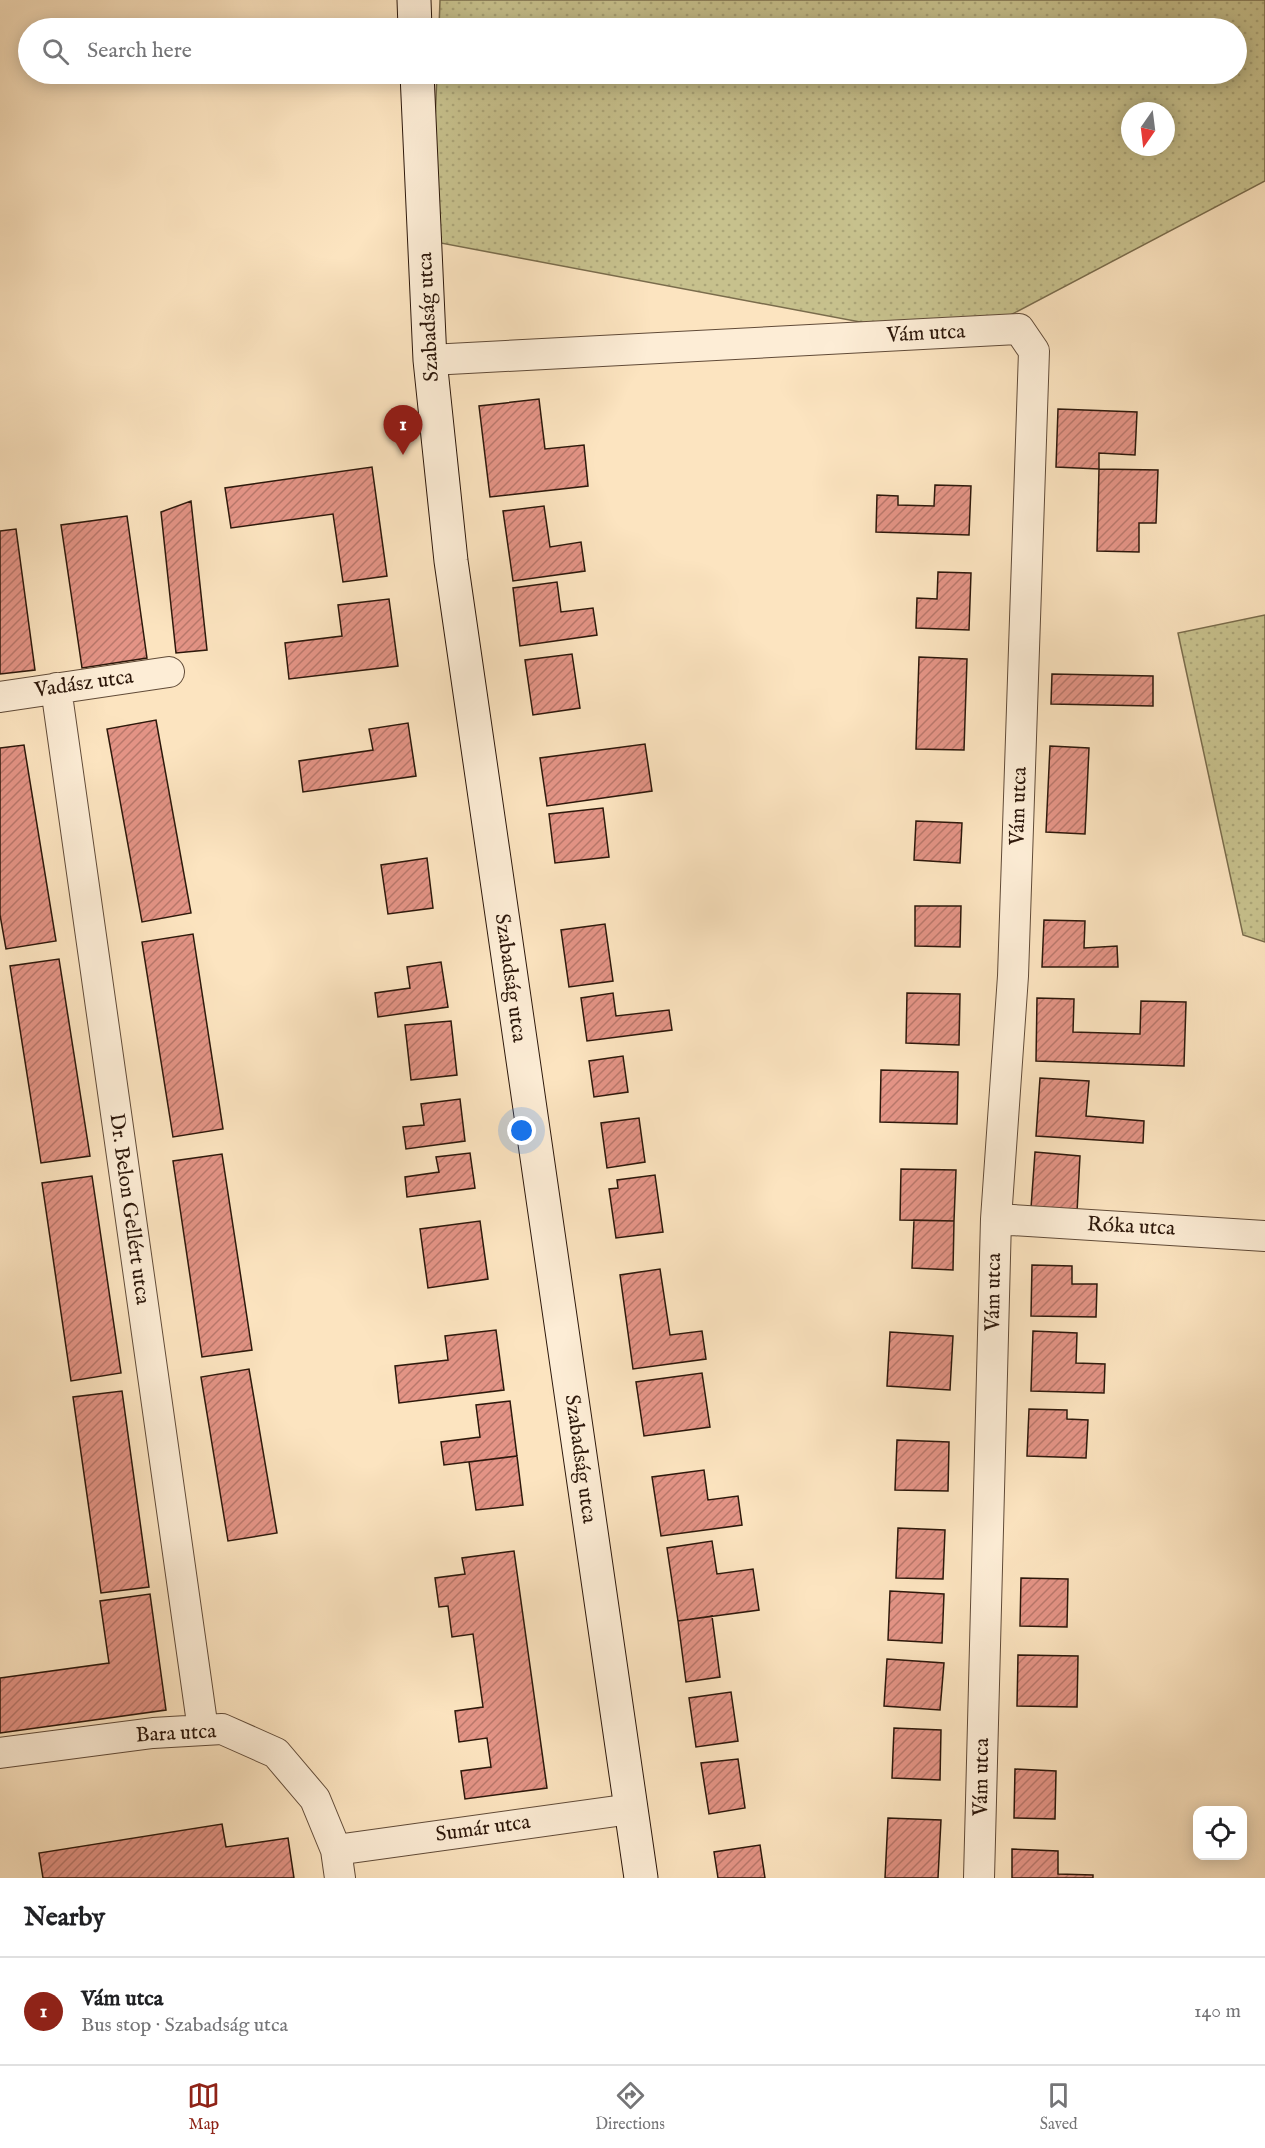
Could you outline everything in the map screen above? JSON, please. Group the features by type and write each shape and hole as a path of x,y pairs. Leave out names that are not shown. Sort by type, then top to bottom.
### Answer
{"main road":[{"path":"414,0 415,18"},
{"name":"Szabadság utca","path":"417,84 430,360 451,561 641,1878"}],"street":[{"name":"Vám utca","path":"430,360 1020,329 1034,351 1013,976 996,1219 980,1878"},
{"name":"Vadász utca","path":"0,697 169,672"},
{"name":"Dr. Belon Gellért utca","path":"56,688 203,1730"},
{"name":"Róka utca","path":"996,1219 1265,1236"},
{"name":"Bara utca","path":"0,1753 153,1733 222,1729 276,1754 315,1799 338,1864"},
{"name":"Sumár utca","path":"338,1864 631,1809"}],"shaded area":[{"path":"440,0 1265,0 1265,181 961,341 430,241 437,84 1247,84 1247,18 439,18"},
{"path":"1265,615 1265,942 1243,935 1178,633"}],"building":[{"path":"539,399 545,449 584,445 588,486 490,497 479,406"},
{"path":"1058,409 1137,412 1135,455 1099,453 1099,469 1056,467"},
{"path":"372,467 387,576 343,582 333,514 231,528 225,488"},
{"path":"1099,469 1158,470 1156,523 1139,523 1139,552 1097,551"},
{"path":"935,485 971,486 969,535 876,532 877,495 898,496 898,505 934,506"},
{"path":"191,501 207,650 176,653 161,512"},
{"path":"544,506 550,547 581,542 585,571 513,581 503,511"},
{"path":"127,516 147,658 82,668 61,525"},
{"path":"16,529 35,670 0,674 0,531"},
{"path":"938,572 971,573 969,630 916,628 917,598 937,599"},
{"path":"557,582 561,612 593,608 597,635 520,646 513,588"},
{"path":"389,599 398,666 289,679 285,643 342,636 338,605"},
{"path":"572,654 580,708 533,715 525,660"},
{"path":"919,657 967,659 964,750 916,749"},
{"path":"1052,674 1153,676 1153,706 1051,704"},
{"path":"156,720 191,913 142,922 107,729"},
{"path":"408,723 416,776 303,792 299,761 373,750 369,729"},
{"path":"645,744 652,791 547,806 540,758"},
{"path":"24,745 56,941 6,949 0,915 0,748"},
{"path":"1050,746 1089,748 1085,834 1046,832"},
{"path":"603,808 609,857 555,863 549,814"},
{"path":"916,821 962,823 960,863 914,860"},
{"path":"427,858 433,908 388,914 381,865"},
{"path":"915,906 961,906 960,947 915,946"},
{"path":"1044,920 1085,921 1084,948 1117,946 1118,967 1042,967"},
{"path":"605,924 613,981 569,987 561,930"},
{"path":"193,934 223,1129 173,1137 142,942"},
{"path":"59,959 90,1156 41,1163 10,966"},
{"path":"441,962 448,1007 378,1017 375,993 410,988 407,967"},
{"path":"613,993 616,1016 669,1010 672,1030 587,1041 581,998"},
{"path":"907,993 960,994 959,1045 906,1043"},
{"path":"1037,998 1074,999 1073,1032 1140,1034 1141,1001 1186,1002 1184,1066 1036,1061"},
{"path":"451,1021 457,1075 411,1080 405,1025"},
{"path":"623,1056 628,1092 594,1097 589,1061"},
{"path":"881,1070 958,1072 957,1124 880,1122"},
{"path":"1040,1078 1089,1081 1086,1116 1144,1121 1143,1143 1036,1136"},
{"path":"460,1099 465,1141 406,1149 403,1127 424,1125 421,1104"},
{"path":"639,1118 645,1162 607,1168 601,1123"},
{"path":"1035,1152 1080,1156 1077,1212 1031,1208"},
{"path":"470,1153 475,1188 407,1197 405,1177 439,1172 436,1157"},
{"path":"222,1154 252,1350 202,1357 173,1161"},
{"path":"901,1169 956,1170 954,1221 900,1220"},
{"path":"655,1175 663,1232 616,1238 609,1189 618,1188 617,1180"},
{"path":"92,1176 121,1373 71,1381 42,1183"},
{"path":"914,1220 954,1221 953,1270 912,1268"},
{"path":"480,1221 488,1279 428,1288 420,1229"},
{"path":"1032,1265 1072,1266 1072,1284 1097,1284 1096,1317 1031,1316"},
{"path":"660,1269 670,1335 702,1331 706,1359 633,1369 620,1275"},
{"path":"496,1330 504,1390 399,1403 395,1366 448,1360 445,1336"},
{"path":"1033,1331 1077,1333 1076,1363 1105,1364 1104,1393 1031,1391"},
{"path":"890,1332 953,1336 950,1390 887,1386"},
{"path":"249,1369 277,1533 228,1541 201,1377"},
{"path":"702,1373 710,1427 644,1436 636,1382"},
{"path":"122,1391 149,1587 101,1593 73,1397"},
{"path":"510,1401 517,1456 444,1465 441,1442 480,1437 476,1405"},
{"path":"1029,1409 1067,1410 1067,1419 1088,1420 1086,1458 1027,1456"},
{"path":"897,1440 949,1442 948,1491 895,1490"},
{"path":"517,1456 523,1505 476,1510 469,1462"},
{"path":"704,1470 708,1500 738,1496 742,1525 661,1536 652,1477"},
{"path":"898,1528 945,1530 943,1579 896,1578"},
{"path":"712,1541 717,1574 753,1569 759,1610 678,1621 667,1548"},
{"path":"514,1551 547,1788 465,1799 461,1771 491,1767 487,1738 459,1742 455,1711 483,1707 473,1634 452,1637 448,1606 439,1607 435,1578 465,1574 462,1558"},
{"path":"1021,1578 1068,1579 1067,1627 1020,1626"},
{"path":"890,1591 944,1594 942,1643 888,1640"},
{"path":"150,1594 166,1710 0,1733 0,1678 109,1663 100,1601"},
{"path":"712,1616 720,1677 686,1682 678,1621"},
{"path":"1018,1655 1078,1656 1077,1707 1017,1706"},
{"path":"887,1659 944,1663 940,1710 884,1706"},
{"path":"731,1692 738,1741 696,1747 689,1698"},
{"path":"894,1728 941,1730 940,1780 892,1778"},
{"path":"738,1759 745,1808 709,1814 701,1763"},
{"path":"1015,1769 1056,1771 1055,1819 1014,1818"},
{"path":"888,1818 941,1820 938,1878 885,1878"},
{"path":"222,1824 226,1847 288,1838 294,1878 43,1878 39,1853"},
{"path":"760,1845 765,1878 718,1878 714,1852"},
{"path":"1012,1849 1058,1851 1058,1874 1093,1875 1093,1878 1012,1878"}],"place":[{"name":"Vám utca","path":"403,455"}]}
